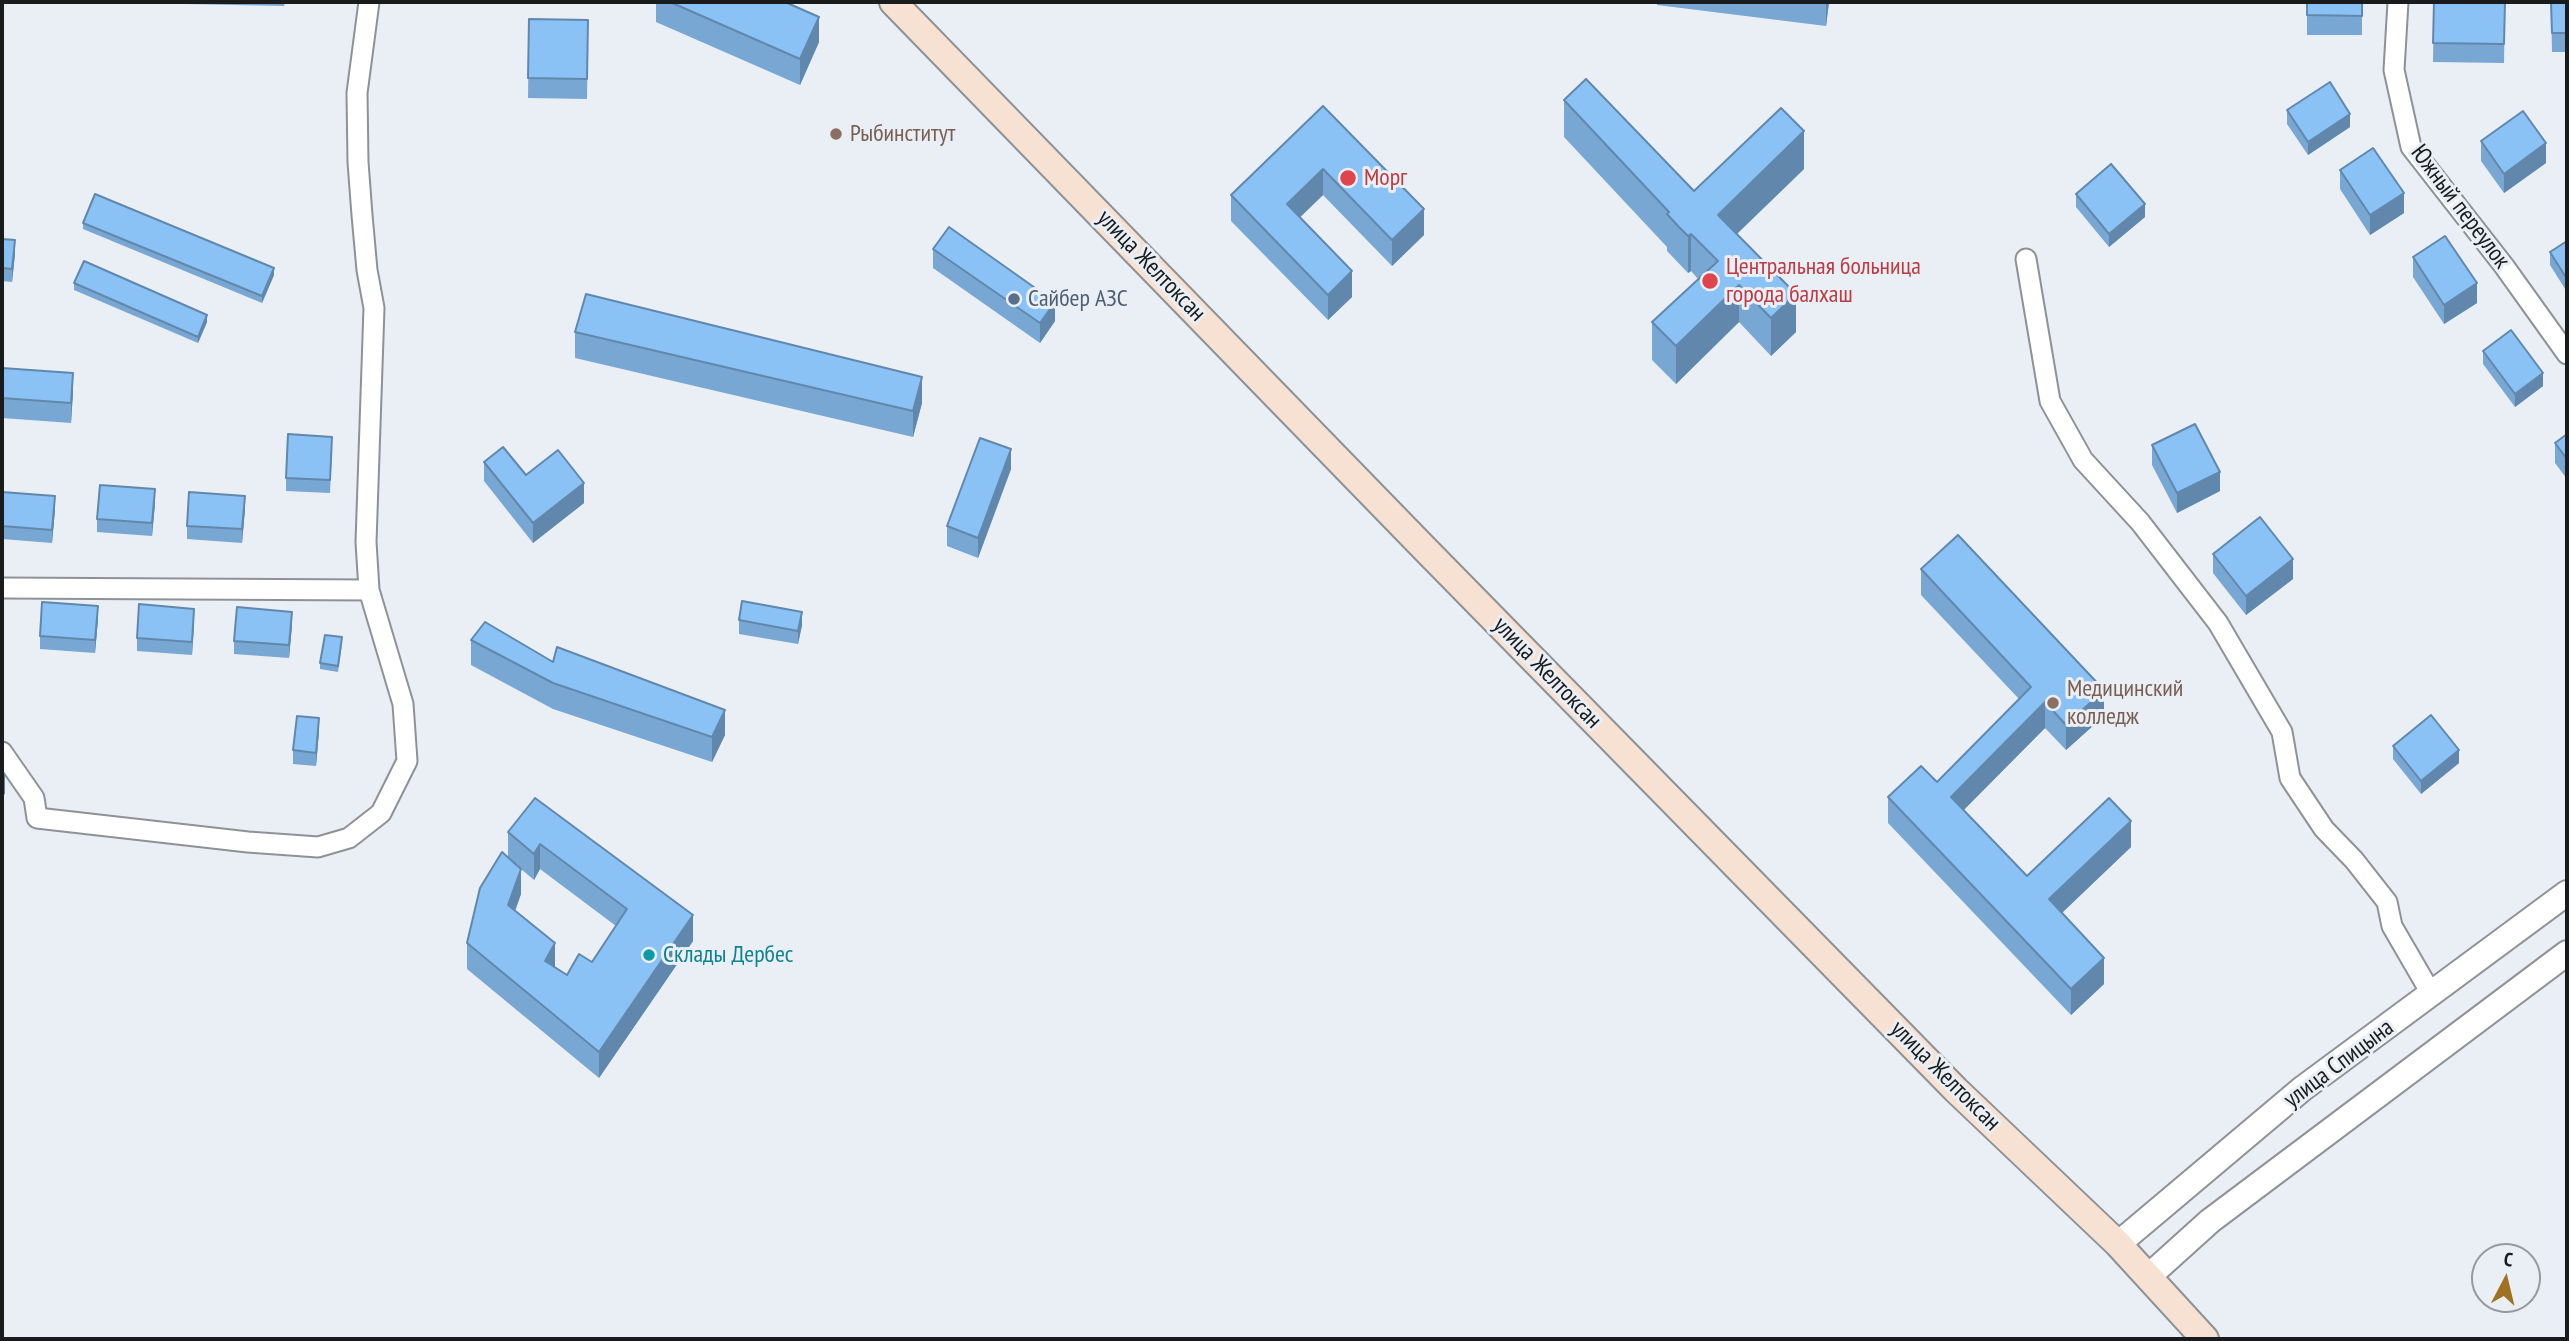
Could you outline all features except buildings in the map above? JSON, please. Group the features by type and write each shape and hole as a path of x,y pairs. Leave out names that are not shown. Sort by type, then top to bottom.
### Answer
{"main road":[{"name":"улица Желтоксан","path":"893,2 1956,1090 2118,1244 2205,1339"}],"street":[{"path":"2,752 34,798 37,818 248,842 318,847 349,838 381,813 407,761 403,704 369,590 366,542 374,308 362,215 357,93 369,2"},
{"name":"Южный переулок","path":"2398,2 2395,70 2411,147 2504,266 2567,354"},
{"path":"2026,259 2050,401 2083,460 2140,522 2218,623 2282,732 2290,778 2324,829 2354,860 2387,902 2392,926 2432,995"},
{"path":"2,587 369,590"},
{"name":"улица Спицына","path":"2118,1244 2302,1089 2567,893"},
{"name":"улица Спицына","path":"2149,1276 2210,1221 2567,953"}],"place":[{"name":"Рыбинститут","path":"836,134"},
{"name":"Морг","path":"1348,178"},
{"name":"Центральная больница города балхаш","path":"1710,281"},
{"name":"Сайбер АЗС","path":"1014,299"},
{"name":"Медицинский колледж","path":"2053,703"},
{"name":"Склады Дербес","path":"649,955"}]}
